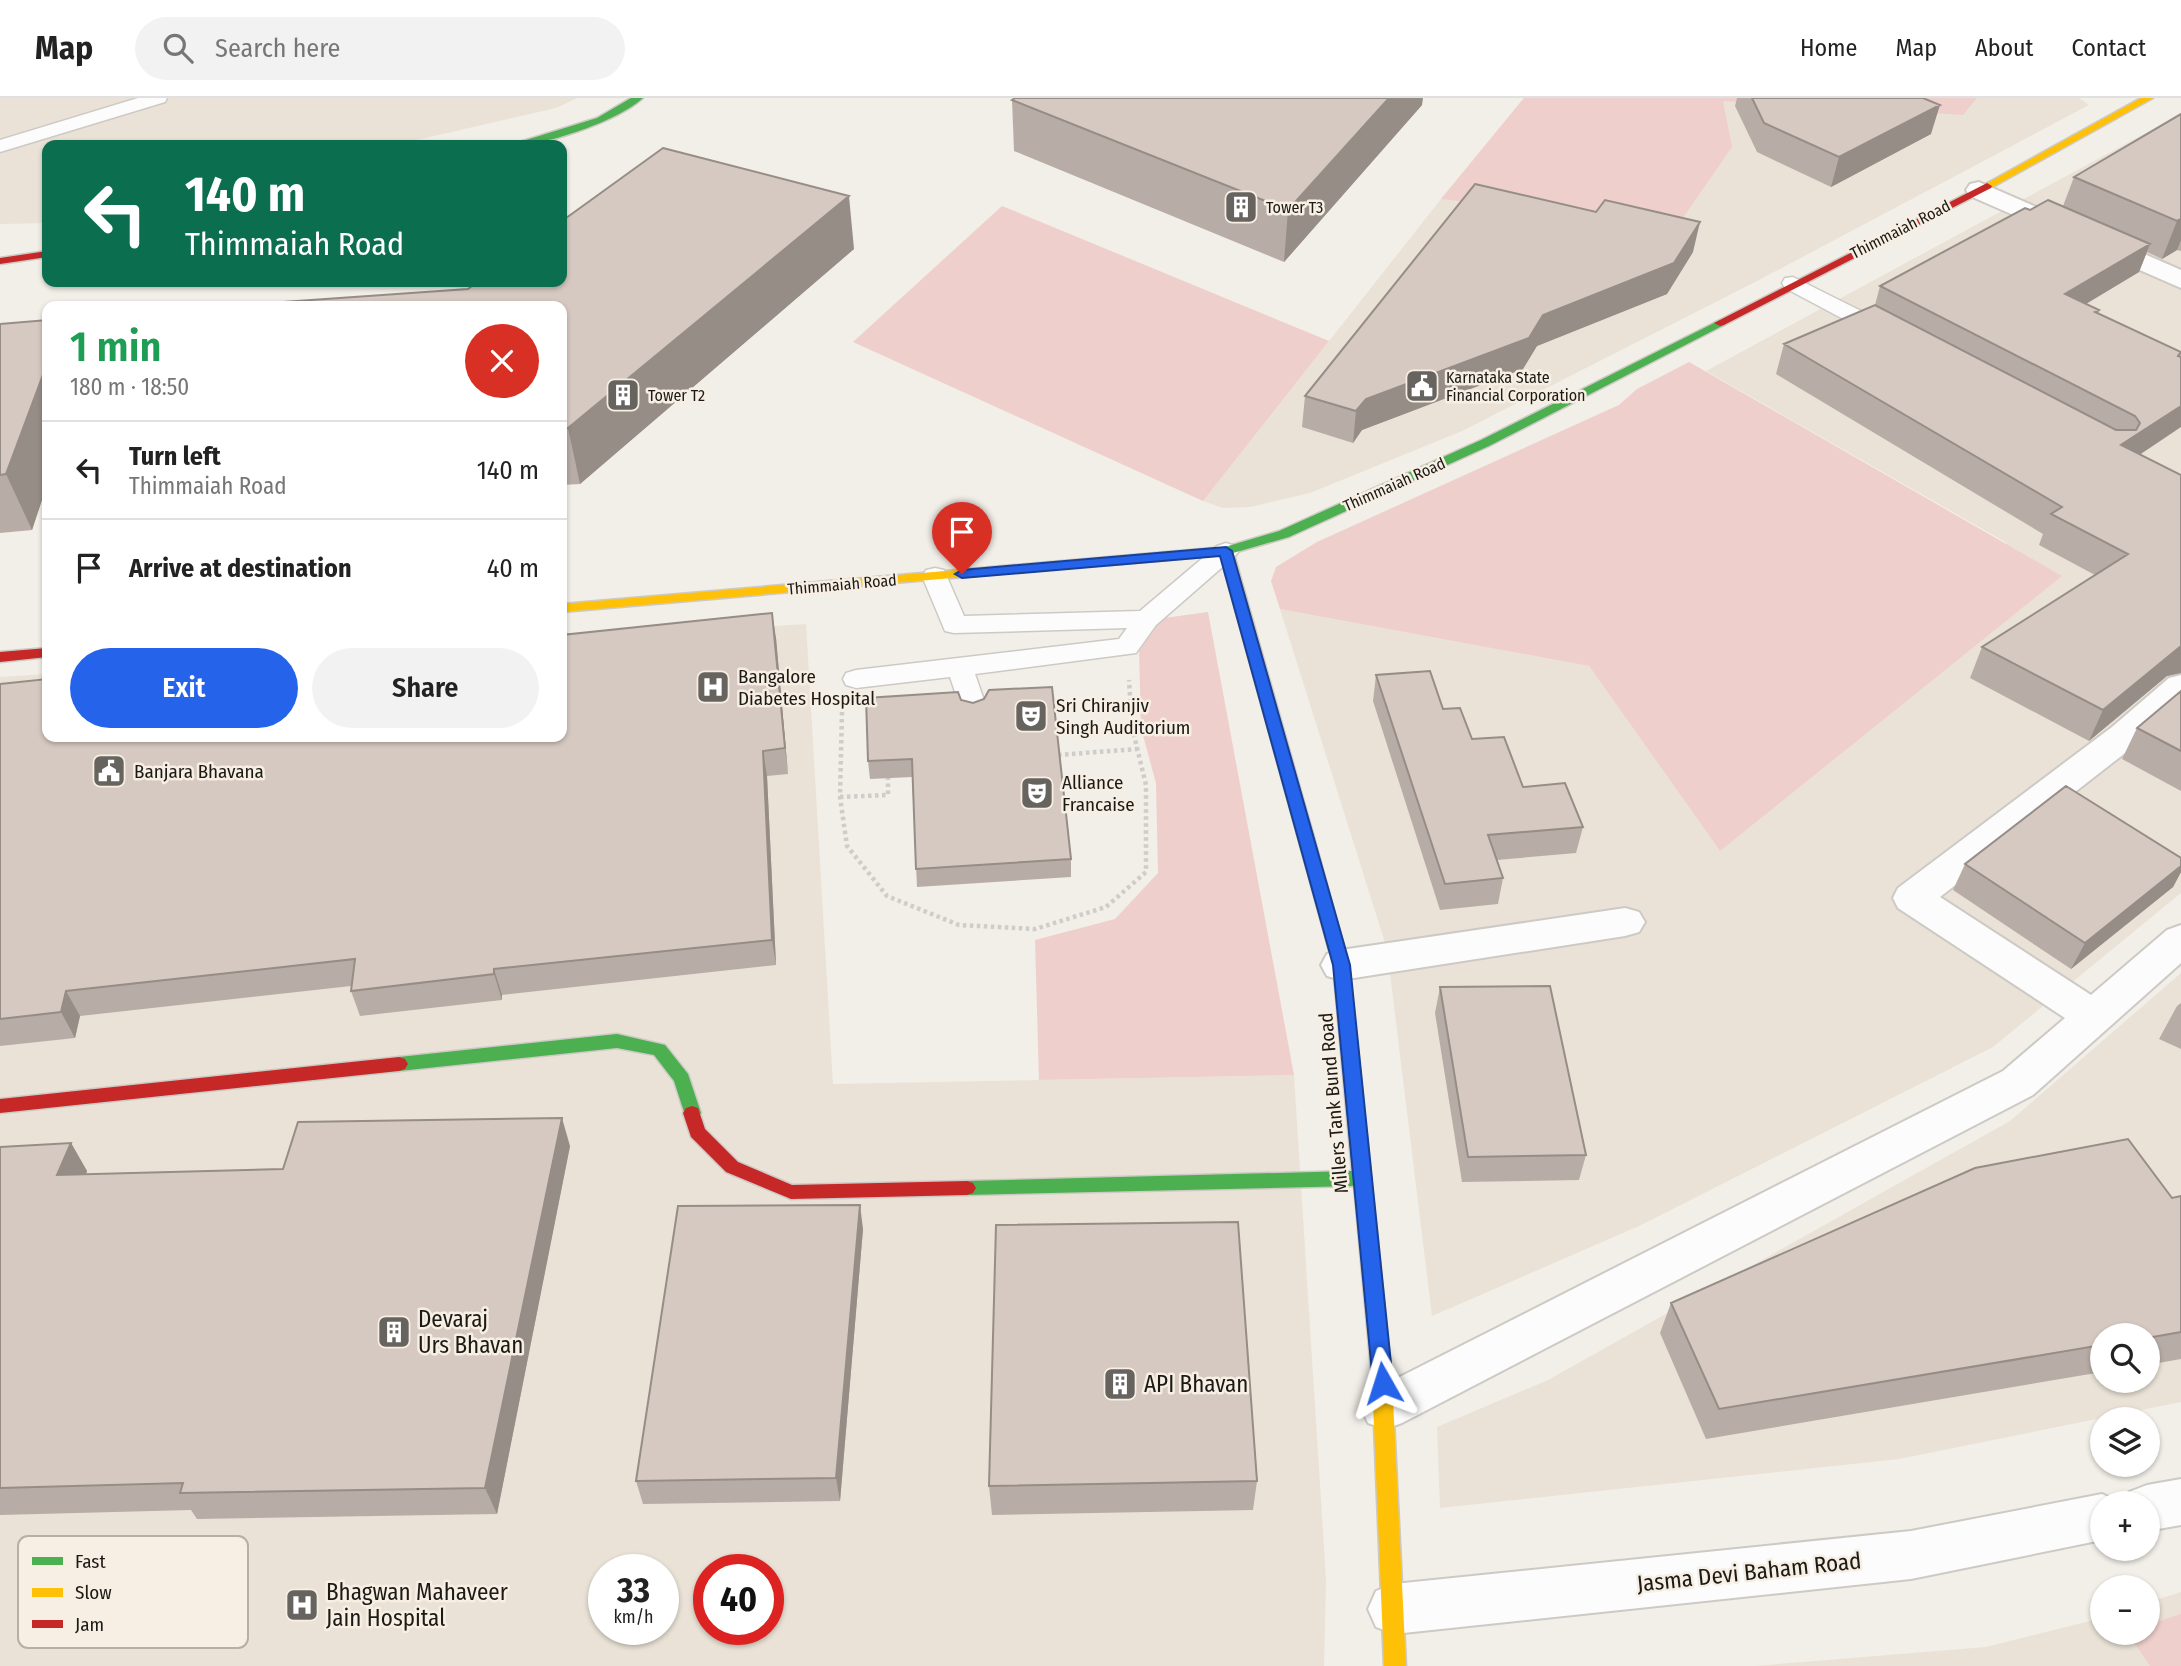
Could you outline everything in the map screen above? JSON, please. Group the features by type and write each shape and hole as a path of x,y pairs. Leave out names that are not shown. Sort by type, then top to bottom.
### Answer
{"street":[{"path":"531,140 601,120 638,98"},
{"name":"Thimmaiah Road","path":"567,608 1226,551 1284,534 1485,443 1979,190 2148,98"},
{"path":"1979,190 2181,280"},
{"path":"0,261 42,255"},
{"name":"Millers Tank Bund Road","path":"1226,551 1341,965 1385,1408 1395,1666"},
{"path":"0,657 42,653"},
{"path":"2094,1017 1912,898 2125,735 2181,686"},
{"path":"1341,965 1625,922"},
{"path":"1385,1408 2018,1083 2181,940"},
{"path":"0,1105 617,1041 659,1050 682,1079 697,1132 732,1167 791,1192 1361,1178"},
{"path":"2160,1506 2181,1502"},
{"name":"Jasma Devi Baham Road","path":"1394,1609 1911,1555 2090,1519"}],"lane":[{"path":"0,146 158,98"},
{"path":"1793,283 1912,346"},
{"path":"856,679 1127,647 1147,619 1226,551"},
{"path":"935,576 954,625 1147,619"},
{"path":"960,667 973,709"}],"path":[{"path":"856,679 842,710 840,797 847,846 887,896 959,925 1035,929 1106,907 1146,872 1146,785 1132,727 1127,647"},
{"path":"1132,727 1165,727"},
{"path":"1058,755 1137,749"},
{"path":"840,797 888,795 888,778"}],"shaded area":[{"path":"0,98 577,98 556,108 417,140 42,140 42,223 0,224"},
{"path":"1524,98 2079,98 2089,105 1759,280 1462,431 1310,493 1250,507 1223,508 1203,501"},
{"path":"1524,98 1977,98 1963,115 1723,101 1732,147 1678,225 1441,199"},
{"path":"2181,114 2181,893 1993,1047 1639,1226 1432,1316 1387,949 1280,609 1589,666 1720,851 2007,543 1706,371"},
{"path":"1002,206 1329,341 1203,501 853,342"},
{"path":"1689,362 2062,576 1720,851 1589,666 1280,609 1271,581 1276,567 1317,542 1619,405 1637,389"},
{"path":"1208,612 1294,1075 1039,1080 1035,940 1115,919 1158,873 1156,783 1141,728 1139,648 1157,619"},
{"path":"806,624 833,1084 1294,1075 1326,1580 1324,1666 0,1666 0,677 42,674 42,742 567,742 567,640"},
{"path":"2181,973 2181,1402 2156,1407 2090,1407 2090,1420 1899,1459 1440,1508 1437,1427 1548,1380 2010,1121"},
{"path":"2181,1592 2181,1666 1755,1666 1986,1647 2090,1621 2090,1645 2160,1645 2160,1599"},
{"path":"2181,1614 2181,1666 2150,1666 2136,1645 2160,1645 2160,1621"}],"building":[{"path":"1389,98 1288,210 1012,100"},
{"path":"1752,98 1923,98 1940,105 1839,157 1764,123"},
{"path":"2181,114 2181,219 2177,221 2074,177"},
{"path":"663,148 849,196 568,428 567,301 297,301 471,287 567,287 567,217"},
{"name":"Karnataka State Financial Corporation","path":"1475,184 1596,212 1605,200 1700,222 1674,263 1543,315 1529,338 1366,399 1356,411 1305,396"},
{"path":"2048,200 2150,244 2065,294 2099,310 2095,312 2181,352 2178,356 2181,357 2181,406 2121,445 2181,475 2181,646 2103,710 1982,647 2128,554 2051,514 2062,507 1784,344 1875,305 2116,430 2136,430 2140,423 2135,416 1880,286 2025,208 2030,210"},
{"path":"42,320 42,377 6,474 0,475 0,324"},
{"path":"772,613 785,748 763,751 772,940 494,969 494,974 351,991 355,959 66,991 61,1012 0,1019 0,684 42,680 42,742 567,742 567,634"},
{"path":"1430,671 1443,709 1460,708 1472,739 1504,737 1523,787 1565,783 1583,827 1488,835 1503,878 1445,884 1376,675"},
{"path":"1052,687 1071,859 916,869 912,759 868,761 866,698 958,692 961,700 973,703 984,699 989,690"},
{"path":"2181,691 2181,751 2137,728"},
{"path":"2066,786 2181,858 2181,866 2085,943 1965,864"},
{"path":"1550,986 1586,1155 1468,1157 1440,987"},
{"path":"562,1118 485,1488 180,1493 183,1483 0,1488 0,1147 71,1143 57,1175 283,1169 298,1122"},
{"path":"2128,1139 2172,1198 2181,1196 2181,1332 2160,1336 2160,1323 2090,1323 2090,1347 1719,1409 1671,1303 1975,1168"},
{"path":"860,1205 836,1478 636,1481 678,1206"},
{"name":"API Bhavan","path":"1238,1222 1257,1481 989,1486 996,1225"}],"traffic: fast":[{"path":"532,140 601,120 638,98"},
{"path":"1109,561 1226,551 1284,534 1485,443 1720,323"},
{"path":"1305,834 1341,965 1382,1379"},
{"path":"399,1064 617,1041 659,1050 682,1079 692,1113"},
{"path":"967,1188 1361,1178"}],"traffic: slow":[{"path":"1987,186 2148,98"},
{"path":"1226,551 1305,834"},
{"path":"567,608 1109,561"},
{"path":"1382,1379 1395,1666"}],"traffic: jam":[{"path":"1720,323 1987,186"},
{"path":"0,261 42,255"},
{"path":"0,657 42,653"},
{"path":"0,1106 399,1064"},
{"path":"692,1113 697,1132 732,1167 791,1192 967,1188"}],"place":[{"name":"Tower T3","path":"1241,207"},
{"name":"Karnataka State Financial Corporation","path":"1422,386"},
{"name":"Tower T2","path":"623,395"},
{"name":"Bangalore Diabetes Hospital","path":"713,687"},
{"name":"Sri Chiranjiv Singh Auditorium","path":"1031,716"},
{"name":"Banjara Bhavana","path":"109,771"},
{"name":"Alliance Francaise","path":"1037,793"},
{"name":"Devaraj Urs Bhavan","path":"394,1332"},
{"name":"API Bhavan","path":"1120,1384"},
{"name":"Bhagwan Mahaveer Jain Hospital","path":"302,1605"}],"route":[{"path":"962,574 1226,551 1341,965 1383,1383"}]}
